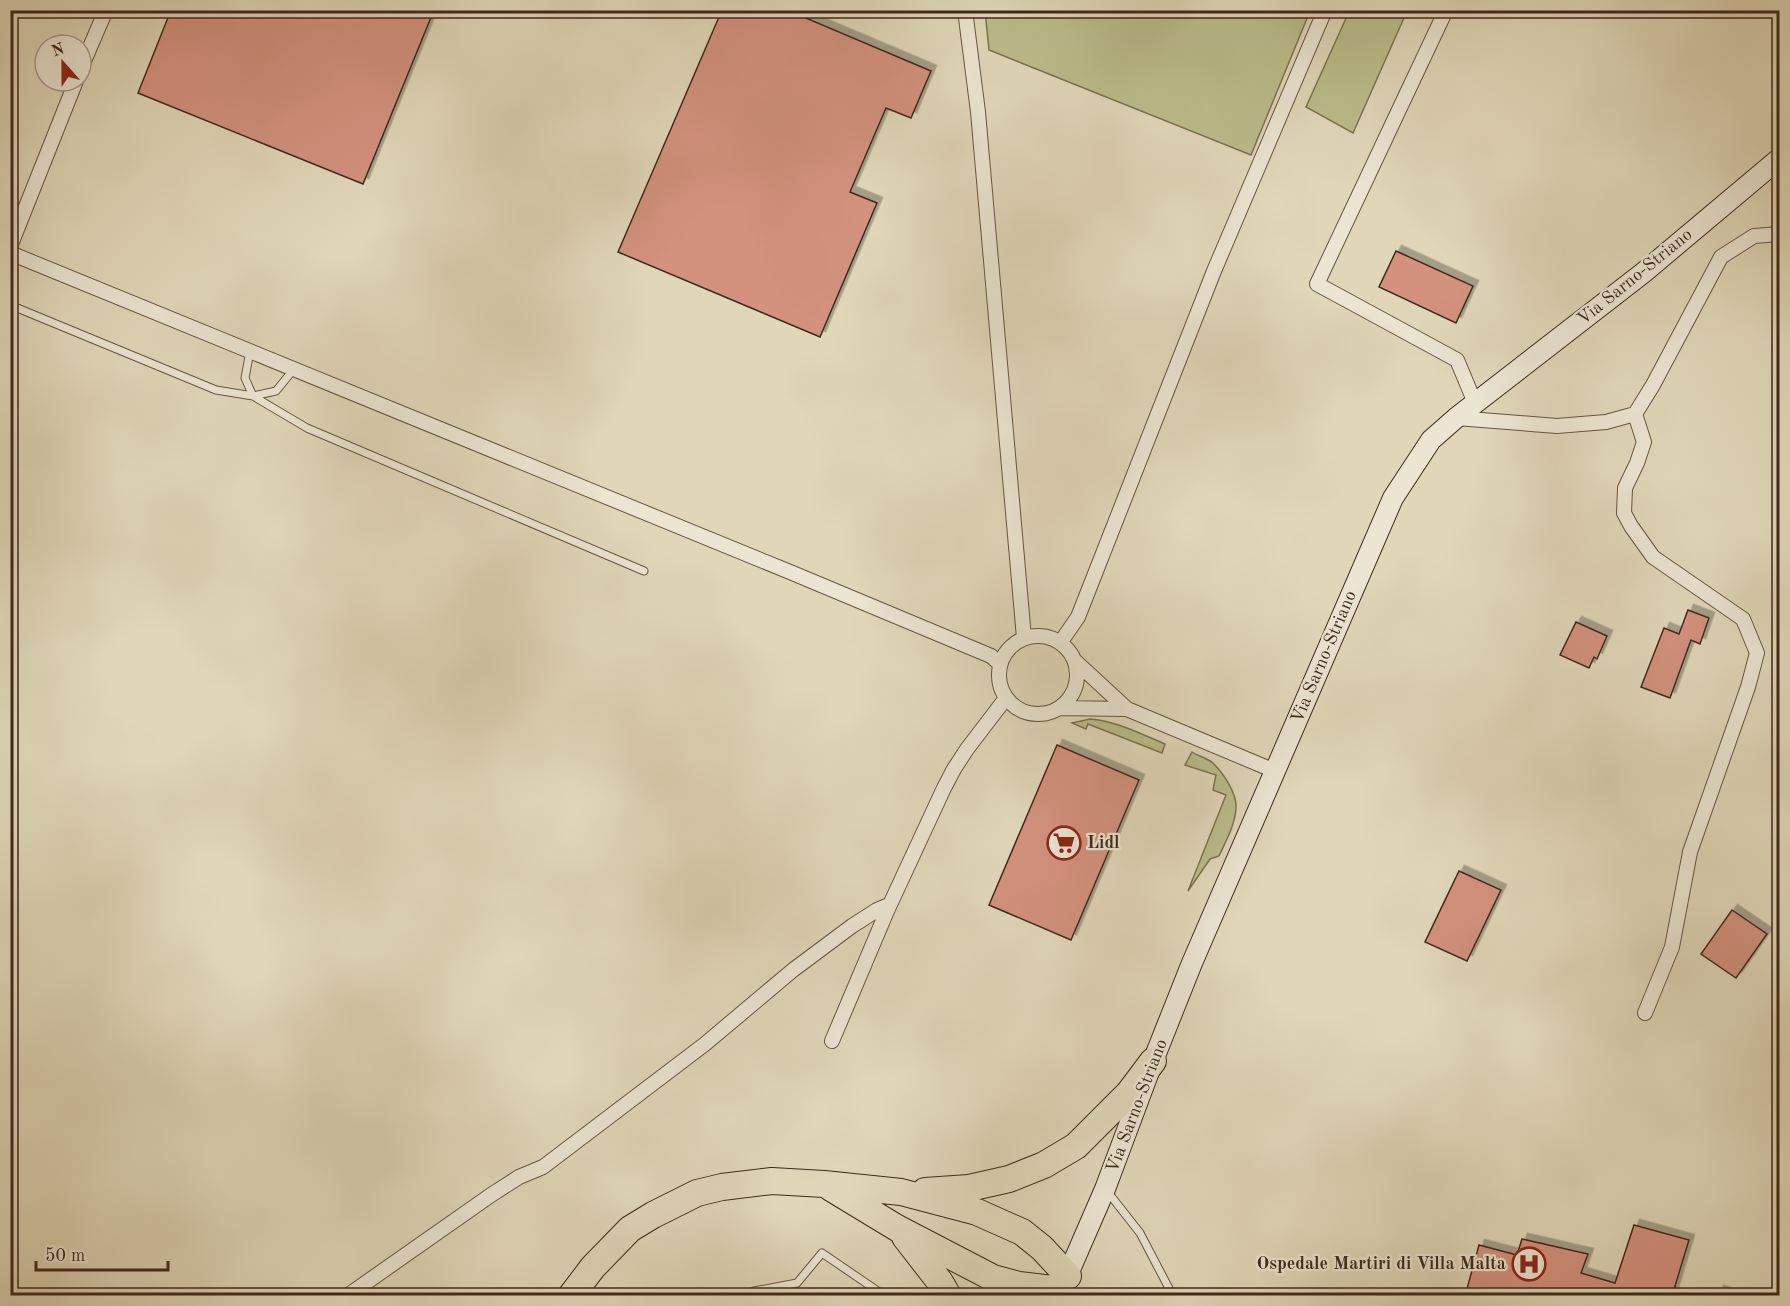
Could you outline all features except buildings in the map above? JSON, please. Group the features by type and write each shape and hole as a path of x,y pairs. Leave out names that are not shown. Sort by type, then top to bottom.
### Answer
{"highway":[{"path":"901,1192 969,1188 1009,1179 1044,1165 1076,1146 1128,1093 1153,1061"},
{"path":"571,1296 593,1267 630,1229 673,1204 697,1193 722,1187 772,1181 824,1184 901,1192 977,1212 1022,1232 1042,1248 1062,1287 1020,1285 993,1278 897,1228 824,1184"},
{"path":"897,1228 940,1282 948,1296"}],"main road":[{"name":"Via Sarno-Striano","path":"1062,1287 1105,1189 1192,963 1393,498 1431,440 1475,403 1643,273 1779,158"}],"street":[{"path":"93,39 105,10"},
{"path":"965,10 978,111 1024,638"},
{"path":"1060,643 1078,617 1214,271 1325,10"},
{"path":"1446,10 1317,284 1457,360 1475,403"},
{"path":"10,247 71,93"},
{"path":"1456,418 1557,426 1606,423 1635,414 1653,385 1721,257 1754,236 1779,234"},
{"path":"10,253 801,576 991,656 1000,664"},
{"path":"1635,414 1644,441 1625,488 1624,513 1653,557 1743,619 1757,653 1748,687 1690,852 1672,947 1645,1013"},
{"path":"1075,661 1078,674 1076,687 1069,699 1059,708 1048,713 1036,715 1025,712 1014,706 1000,687 1000,664 1005,653 1024,638 1037,636 1049,638 1060,643 1069,651 1075,661 1127,709 1275,771"},
{"path":"832,1041 889,905 954,769 1006,698"},
{"path":"1059,708 1127,709"},
{"path":"347,1296 491,1195 519,1177 543,1167 705,1044 793,970 852,926 889,905"}],"lane":[{"path":"10,305 216,390 253,396 307,428 644,571"},
{"path":"250,351 245,378 253,396"},
{"path":"253,396 276,391 294,369"},
{"path":"1105,1189 1140,1233 1173,1296"},
{"path":"745,1296 754,1291 797,1283 822,1252 885,1296"}],"green space":[{"path":"985,10 1310,11 1251,155 989,50"},
{"path":"1335,11 1407,11 1353,133 1306,107 1347,16"},
{"path":"1090,719 1119,725 1165,744 1162,753 1088,724 1086,729 1072,723"},
{"path":"1192,752 1211,761 1221,772 1232,790 1236,808 1232,827 1219,856 1210,859 1188,891 1226,795 1213,790 1216,775 1185,765"}],"place":[{"name":"Lidl","path":"1064,843"},
{"name":"Ospedale Martiri di Villa Malta","path":"1529,1264"}]}
